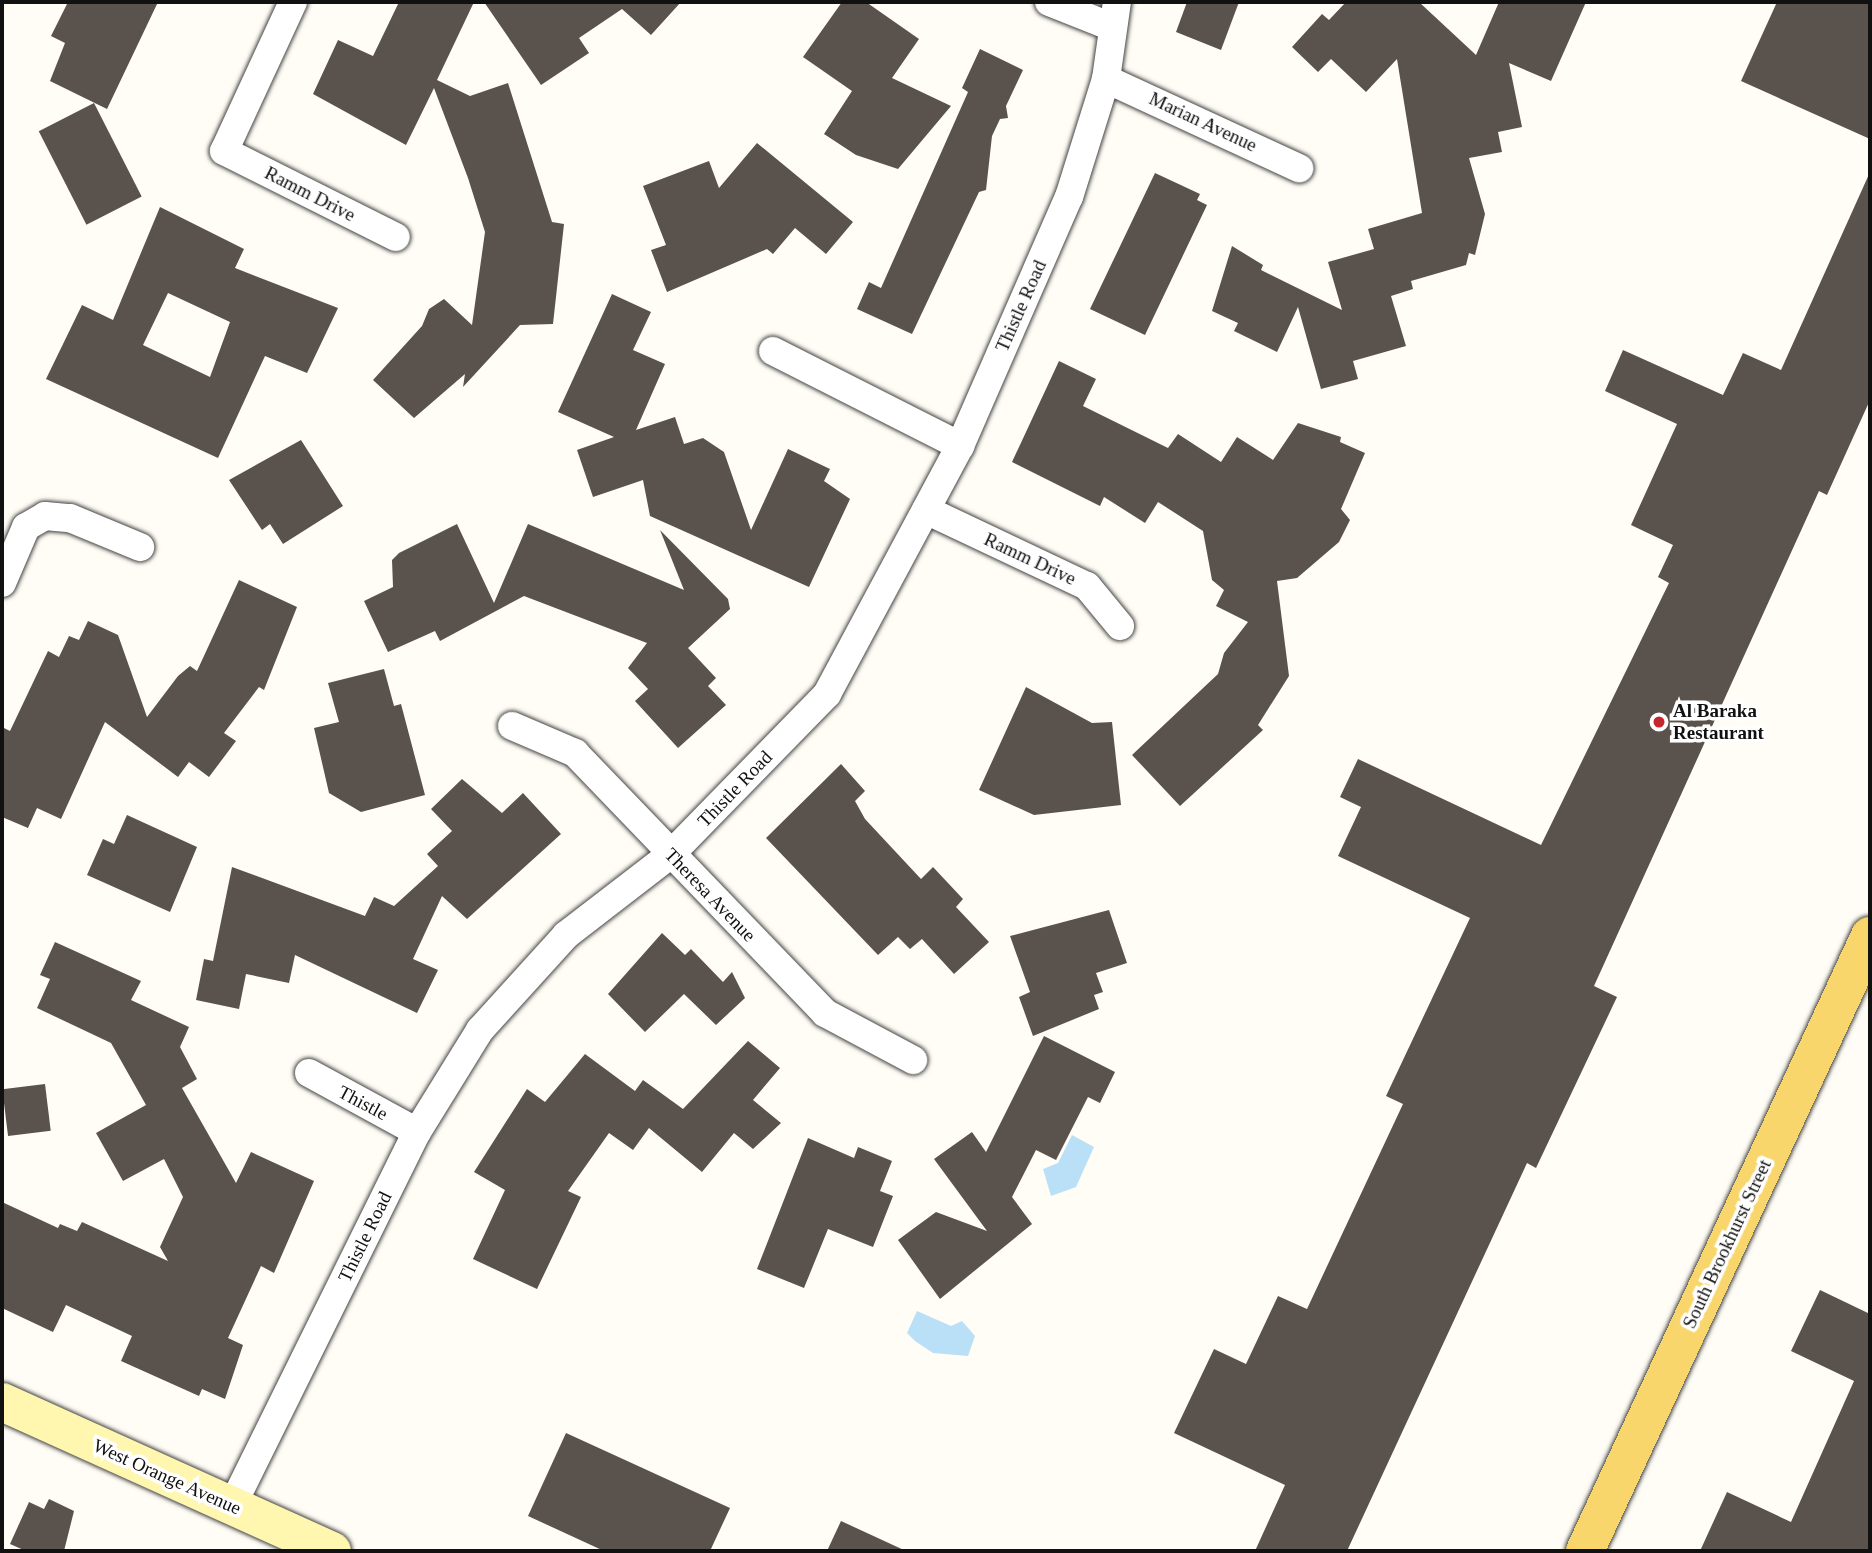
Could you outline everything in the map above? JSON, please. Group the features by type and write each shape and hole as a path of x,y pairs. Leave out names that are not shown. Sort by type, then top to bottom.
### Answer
{"main road":[{"name":"South Brookhurst Street","path":"1585,1551 1870,936"}],"street":[{"name":"Ramm Drive","path":"293,2 224,151 396,237"},
{"path":"1049,2 1114,14"},
{"name":"Thistle Road","path":"232,1506 417,1132 480,1030 566,935 670,855 827,694 960,446 1069,197 1106,79 1114,14"},
{"name":"Marian Avenue","path":"1106,79 1299,167"},
{"path":"773,351 960,446"},
{"name":"Ramm Drive","path":"926,510 1087,586 1120,626"},
{"path":"2,583 26,527 45,516 71,518 140,547"},
{"name":"Theresa Avenue","path":"512,726 575,753 670,855 825,1013 913,1060"},
{"name":"Thistle","path":"309,1073 417,1132"},
{"name":"West Orange Avenue","path":"2,1402 232,1506 318,1549"}],"water":[{"path":"1072,1135 1094,1147 1076,1187 1051,1196 1043,1169 1058,1163"},
{"path":"917,1311 951,1326 962,1321 975,1336 968,1356 933,1353 915,1341 907,1333"}],"building":[{"path":"68,2 158,2 107,109 50,81 65,43 51,36"},
{"path":"399,2 474,2 437,80 470,96 508,83 552,222 564,224 553,324 520,325 463,387 465,374 414,418 373,380 422,326 429,309 444,299 472,325 485,232 434,88 406,145 313,94 338,40 373,56"},
{"path":"484,2 681,2 651,35 622,9 579,38 589,53 541,85"},
{"path":"842,2 866,2 919,39 892,78 951,106 898,169 856,155 824,134 852,91 803,57"},
{"path":"1187,2 1239,2 1221,50 1176,32"},
{"path":"1346,2 1419,2 1476,55 1499,2 1586,2 1551,81 1509,63 1522,127 1498,132 1502,152 1469,158 1485,214 1475,255 1469,253 1466,265 1411,281 1413,289 1391,296 1406,346 1353,361 1358,379 1321,389 1298,307 1277,352 1234,331 1238,323 1212,311 1232,246 1263,265 1261,270 1342,310 1328,262 1374,249 1368,229 1422,213 1397,59 1366,92 1331,59 1318,72 1292,47 1322,14 1329,20"},
{"path":"1777,2 1870,2 1870,139 1741,81"},
{"path":"980,49 1023,70 1006,106 1008,118 1000,119 992,136 986,190 979,192 912,334 857,309 869,282 881,288 968,92 962,88"},
{"path":"94,103 142,197 86,225 39,131"},
{"path":"757,143 853,222 826,254 795,228 773,254 767,249 667,292 651,250 666,245 643,186 709,161 719,188"},
{"path":"1870,172 1870,400 1827,495 1819,491 1594,986 1617,997 1536,1168 1527,1163 1347,1551 1255,1551 1285,1485 1174,1433 1214,1349 1246,1364 1278,1296 1307,1309 1403,1104 1386,1096 1470,918 1338,856 1361,807 1340,797 1358,759 1541,845 1669,583 1658,577 1673,545 1631,525 1677,424 1605,391 1623,350 1723,395 1743,353 1781,370"},
{"path":"1155,173 1200,194 1197,200 1207,205 1145,335 1090,309"},
{"path":"160,207 244,249 235,268 338,308 307,373 265,356 218,458 46,379 82,305 113,320","holes":["168,293 230,322 210,377 143,345"]},
{"path":"612,294 651,312 633,350 665,364 636,430 675,417 684,444 703,438 724,452 751,530 788,449 830,469 824,481 850,499 809,587 650,516 643,480 593,497 577,450 614,437 558,412"},
{"path":"1059,361 1096,379 1083,406 1168,448 1178,434 1221,462 1237,437 1273,460 1298,423 1341,437 1340,442 1365,453 1341,509 1350,520 1339,542 1297,578 1277,581 1289,676 1258,725 1263,730 1180,806 1132,755 1218,674 1224,653 1248,622 1216,606 1224,590 1212,580 1203,531 1158,502 1145,523 1104,497 1100,506 1012,462"},
{"path":"301,440 343,506 283,544 270,524 262,530 229,480"},
{"path":"457,524 494,603 528,524 684,590 660,530 728,599 730,609 688,648 716,678 708,686 726,705 678,748 635,701 648,689 628,668 647,643 524,596 440,641 435,631 388,652 364,601 393,587 392,560 399,553"},
{"path":"239,580 297,607 264,690 259,687 224,733 236,741 209,777 189,762 178,777 105,722 61,819 37,808 28,828 2,817 2,727 10,731 48,651 59,657 69,636 79,640 88,621 118,635 147,717 178,676 190,666 197,671"},
{"path":"384,669 394,706 401,704 425,795 361,812 329,793 314,728 339,722 328,683"},
{"path":"1026,687 1092,723 1112,722 1121,805 1034,815 979,790"},
{"path":"841,764 865,791 855,801 865,819 921,879 933,867 963,899 956,907 989,942 954,974 922,939 910,949 898,937 878,955 766,838"},
{"path":"462,779 502,813 523,793 561,834 467,919 442,896 413,959 438,970 417,1013 295,955 289,983 246,974 239,1009 196,1000 204,959 213,961 232,867 365,916 374,897 394,906 438,866 427,854 452,831 431,809"},
{"path":"127,815 197,847 170,912 87,875 103,839 114,844"},
{"path":"1109,910 1127,963 1096,973 1103,992 1094,995 1099,1009 1033,1036 1019,997 1030,992 1010,936"},
{"path":"662,933 685,955 691,949 723,982 732,972 745,998 716,1025 684,994 645,1032 608,994"},
{"path":"55,942 141,981 131,1000 189,1027 180,1047 197,1079 182,1088 236,1183 251,1152 314,1181 274,1273 261,1266 228,1338 243,1345 225,1399 202,1389 199,1396 121,1361 132,1336 66,1305 53,1332 2,1308 2,1202 58,1228 60,1224 77,1231 82,1222 168,1261 160,1247 183,1197 164,1159 123,1181 96,1133 146,1105 111,1043 37,1008 50,979 40,975"},
{"path":"1044,1036 1115,1072 1100,1103 1088,1097 1056,1160 1036,1150 1012,1197 1032,1224 940,1299 898,1240 936,1212 987,1231 934,1159 972,1132 986,1152"},
{"path":"748,1041 780,1068 753,1100 781,1123 753,1149 734,1133 702,1172 649,1128 633,1150 609,1133 568,1191 581,1197 537,1289 473,1259 505,1190 474,1172 527,1089 545,1102 585,1054 635,1091 643,1080 683,1109"},
{"path":"45,1084 51,1131 8,1136 2,1089"},
{"path":"808,1138 854,1158 858,1147 892,1161 880,1191 893,1196 873,1247 828,1229 804,1288 757,1269"},
{"path":"1820,1290 1870,1314 1870,1551 1700,1551 1727,1492 1791,1522 1854,1381 1791,1351"},
{"path":"566,1433 730,1508 710,1551 604,1551 528,1516"},
{"path":"49,1499 74,1511 64,1551 26,1551 10,1544 29,1502 44,1509"},
{"path":"841,1521 906,1551 827,1551"}],"place":[{"name":"Al Baraka Restaurant","path":"1659,722"}]}
